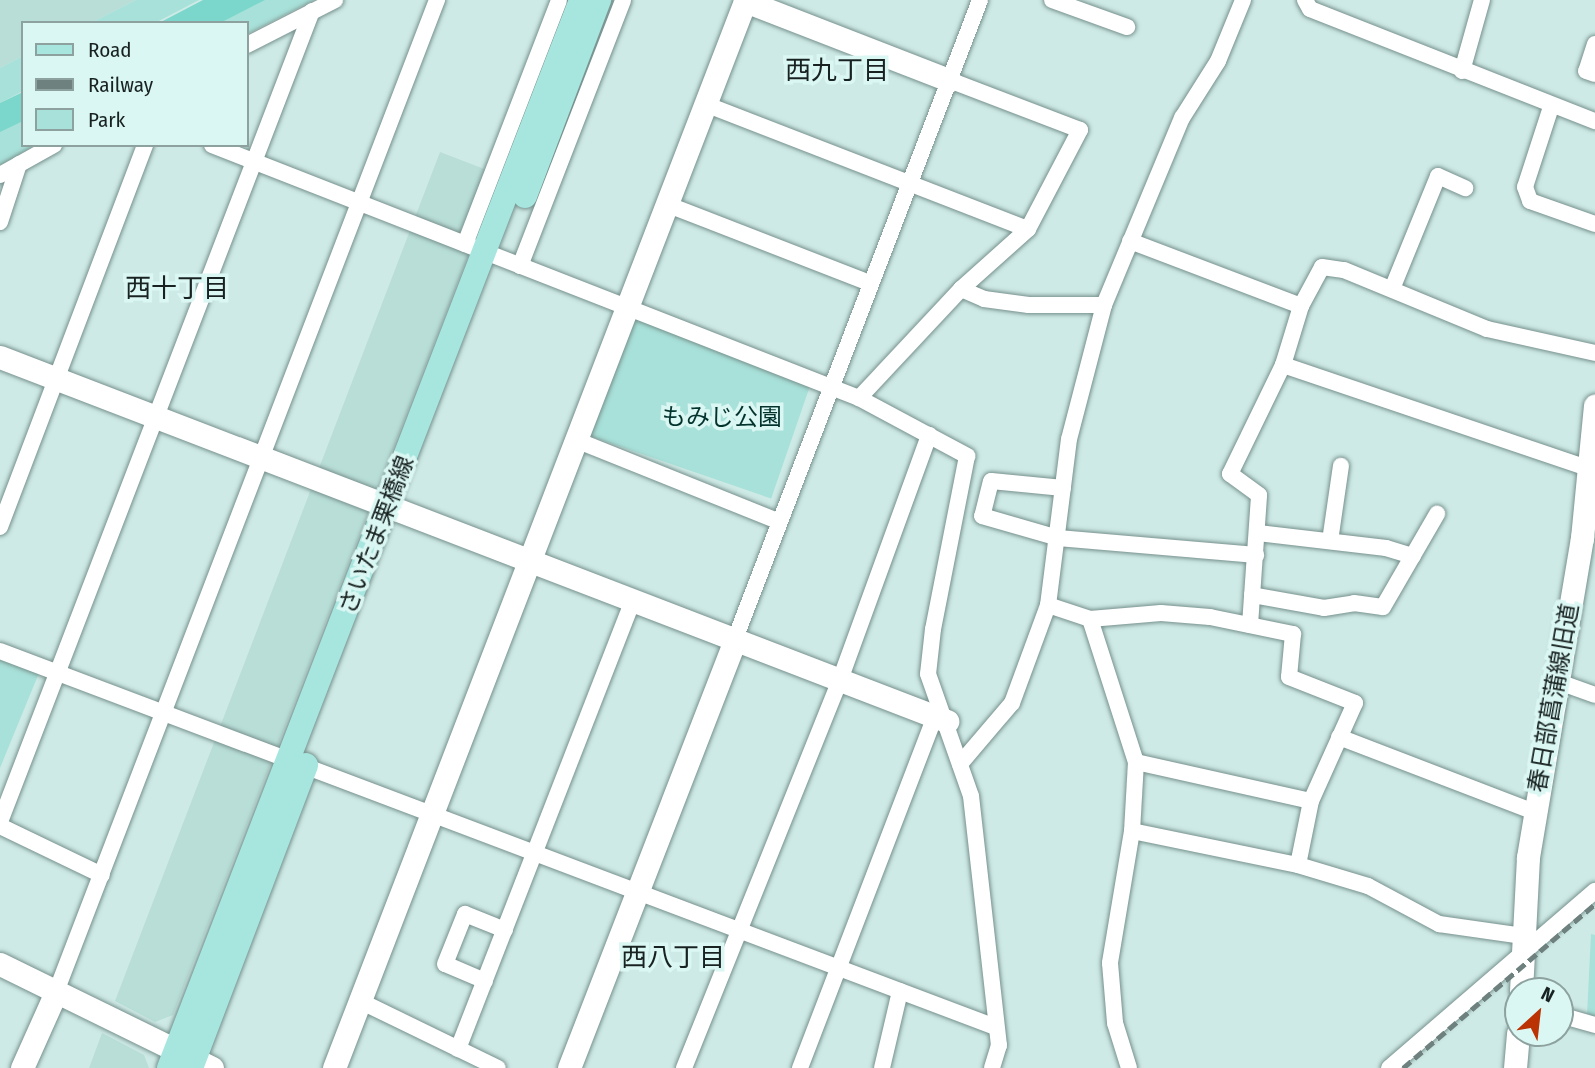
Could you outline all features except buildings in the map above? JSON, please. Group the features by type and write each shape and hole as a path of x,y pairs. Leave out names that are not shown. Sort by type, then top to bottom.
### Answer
{"main road":[{"name":"さいたま栗橋線","path":"493,255 581,0"},
{"name":"さいたま栗橋線","path":"188,1063 394,507 493,255 599,0"}],"street":[{"path":"248,44 335,0"},
{"path":"22,1068 56,992 102,875 162,712 437,0"},
{"path":"493,255 559,0"},
{"path":"493,255 623,0"},
{"path":"334,1068 430,814 629,308 745,0 1080,130 1028,229 961,289 859,398"},
{"path":"569,1068 735,639 777,520 980,0"},
{"path":"1052,0 1127,27"},
{"path":"960,764 1012,703 1048,606 1069,439 1104,305 1182,118 1218,61 1243,0"},
{"path":"1305,0 1310,9 1551,107 1595,121"},
{"path":"1462,71 1482,0"},
{"path":"102,875 0,824 312,12"},
{"path":"1595,44 1586,71 1595,74"},
{"path":"705,104 1028,229"},
{"path":"1551,107 1525,187 1530,201 1595,224"},
{"path":"0,175 50,147"},
{"path":"0,527 144,147"},
{"path":"217,147 859,398 967,456 933,629 928,674 941,719 971,796 999,1045 992,1068"},
{"path":"0,222 19,164"},
{"path":"1392,289 1438,176 1465,188"},
{"path":"666,204 870,282"},
{"path":"1130,241 1301,306"},
{"path":"1250,625 1259,495 1230,474 1283,365 1301,306 1322,268 1344,270 1487,329 1595,353"},
{"path":"961,289 984,299 1029,305 1104,305"},
{"path":"0,357 941,719"},
{"path":"1283,365 1591,469"},
{"name":"春日部菖蒲線旧道","path":"1522,977 1534,812 1556,681 1588,539 1595,406"},
{"path":"684,1068 737,930 840,680 929,435"},
{"path":"576,440 777,520"},
{"path":"1330,541 1341,466"},
{"path":"1063,488 992,481 982,516 1058,538 1256,555"},
{"path":"1252,595 1324,608 1354,603 1383,607 1437,514"},
{"path":"1258,533 1330,541 1413,556"},
{"path":"458,1049 633,600"},
{"path":"1048,606 1090,619 1161,613 1250,625 1293,634 1289,677 1355,703 1311,801 1298,865"},
{"path":"1090,619 1136,762 1132,831 1110,963 1115,1023 1129,1068"},
{"path":"0,650 995,1027"},
{"path":"1556,681 1595,695"},
{"path":"800,1068 837,968 941,719"},
{"path":"1339,737 1534,812"},
{"path":"1136,762 1311,801"},
{"path":"1132,831 1298,865 1368,886 1439,924 1523,944"},
{"path":"1389,1068 1523,944 1595,891"},
{"path":"485,981 445,964 465,914 505,930"},
{"path":"0,964 188,1063"},
{"path":"882,1068 900,991"},
{"path":"360,1001 498,1068"},
{"path":"1574,1019 1595,1025"},
{"path":"1515,1068 1517,1047"}],"shaded area":[{"path":"0,0 136,0 95,21 21,21 21,57 0,68"},
{"path":"203,0 265,0 224,21 163,21"},
{"path":"21,93 21,122 0,132 0,103"},
{"path":"440,152 487,170 469,253 173,1015 155,1022 115,1001"},
{"path":"102,1033 144,1055 149,1068 89,1068"}],"green space":[{"path":"136,0 199,0 159,21 95,21"},
{"path":"259,0 314,0 248,33 248,21 218,21"},
{"path":"21,57 21,92 0,103 0,68"},
{"path":"21,120 21,147 32,147 0,165 0,130"},
{"name":"もみじ公園","path":"631,316 813,379 771,499 590,436"},
{"path":"0,653 41,668 0,768"},
{"path":"1591,934 1595,935 1595,1017 1587,1015"}],"railway":[{"path":"1403,1068 1595,904"}],"district":[{"name":"西九丁目","path":"837,71"},
{"name":"西十丁目","path":"177,289"},
{"name":"西八丁目","path":"673,958"}]}
